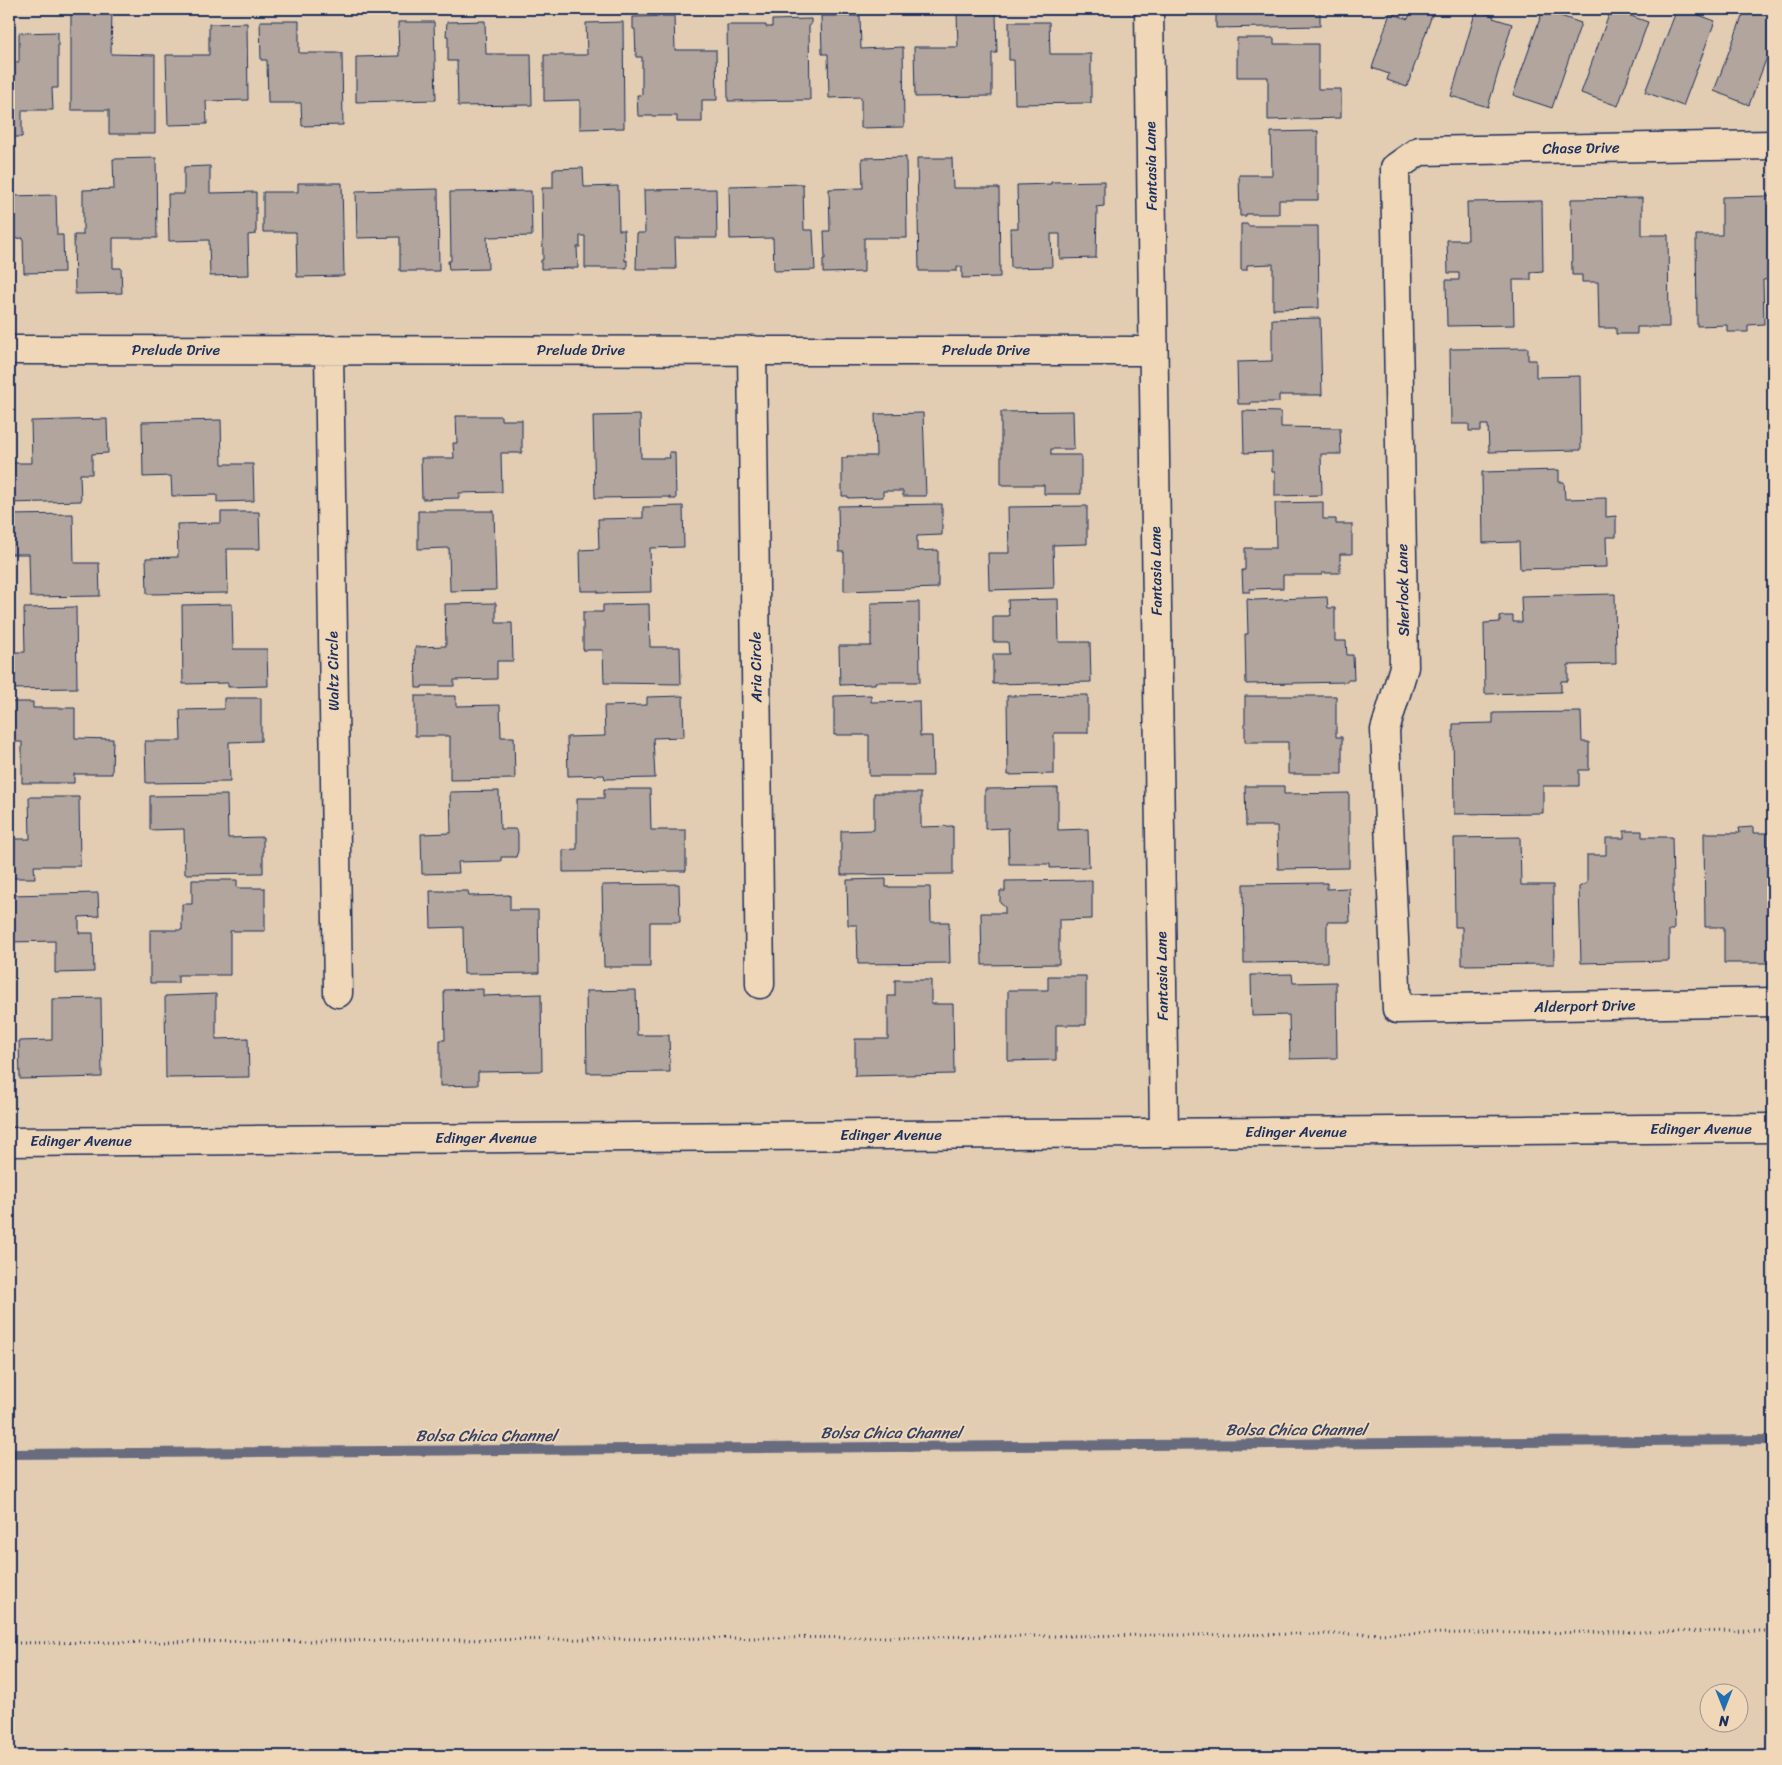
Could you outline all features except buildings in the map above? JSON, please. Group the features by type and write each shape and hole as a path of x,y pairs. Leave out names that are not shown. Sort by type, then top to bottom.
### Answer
{"street":[{"name":"Fantasia Lane","path":"1149,9 1164,1133"},
{"name":"Chase Drive","path":"1395,168 1419,151 1773,145"},
{"name":"Sherlock Lane","path":"1395,168 1404,667 1385,730 1397,1009"},
{"name":"Prelude Drive","path":"9,350 1153,351"},
{"name":"Waltz Circle","path":"329,350 338,993"},
{"name":"Aria Circle","path":"752,350 760,984"},
{"name":"Alderport Drive","path":"1397,1009 1773,1002"},
{"name":"Edinger Avenue","path":"9,1142 1773,1128"}],"path":[{"path":"9,1643 1773,1631"}],"waterway":[{"name":"Bolsa Chica Channel","path":"9,1454 1773,1440"}]}
